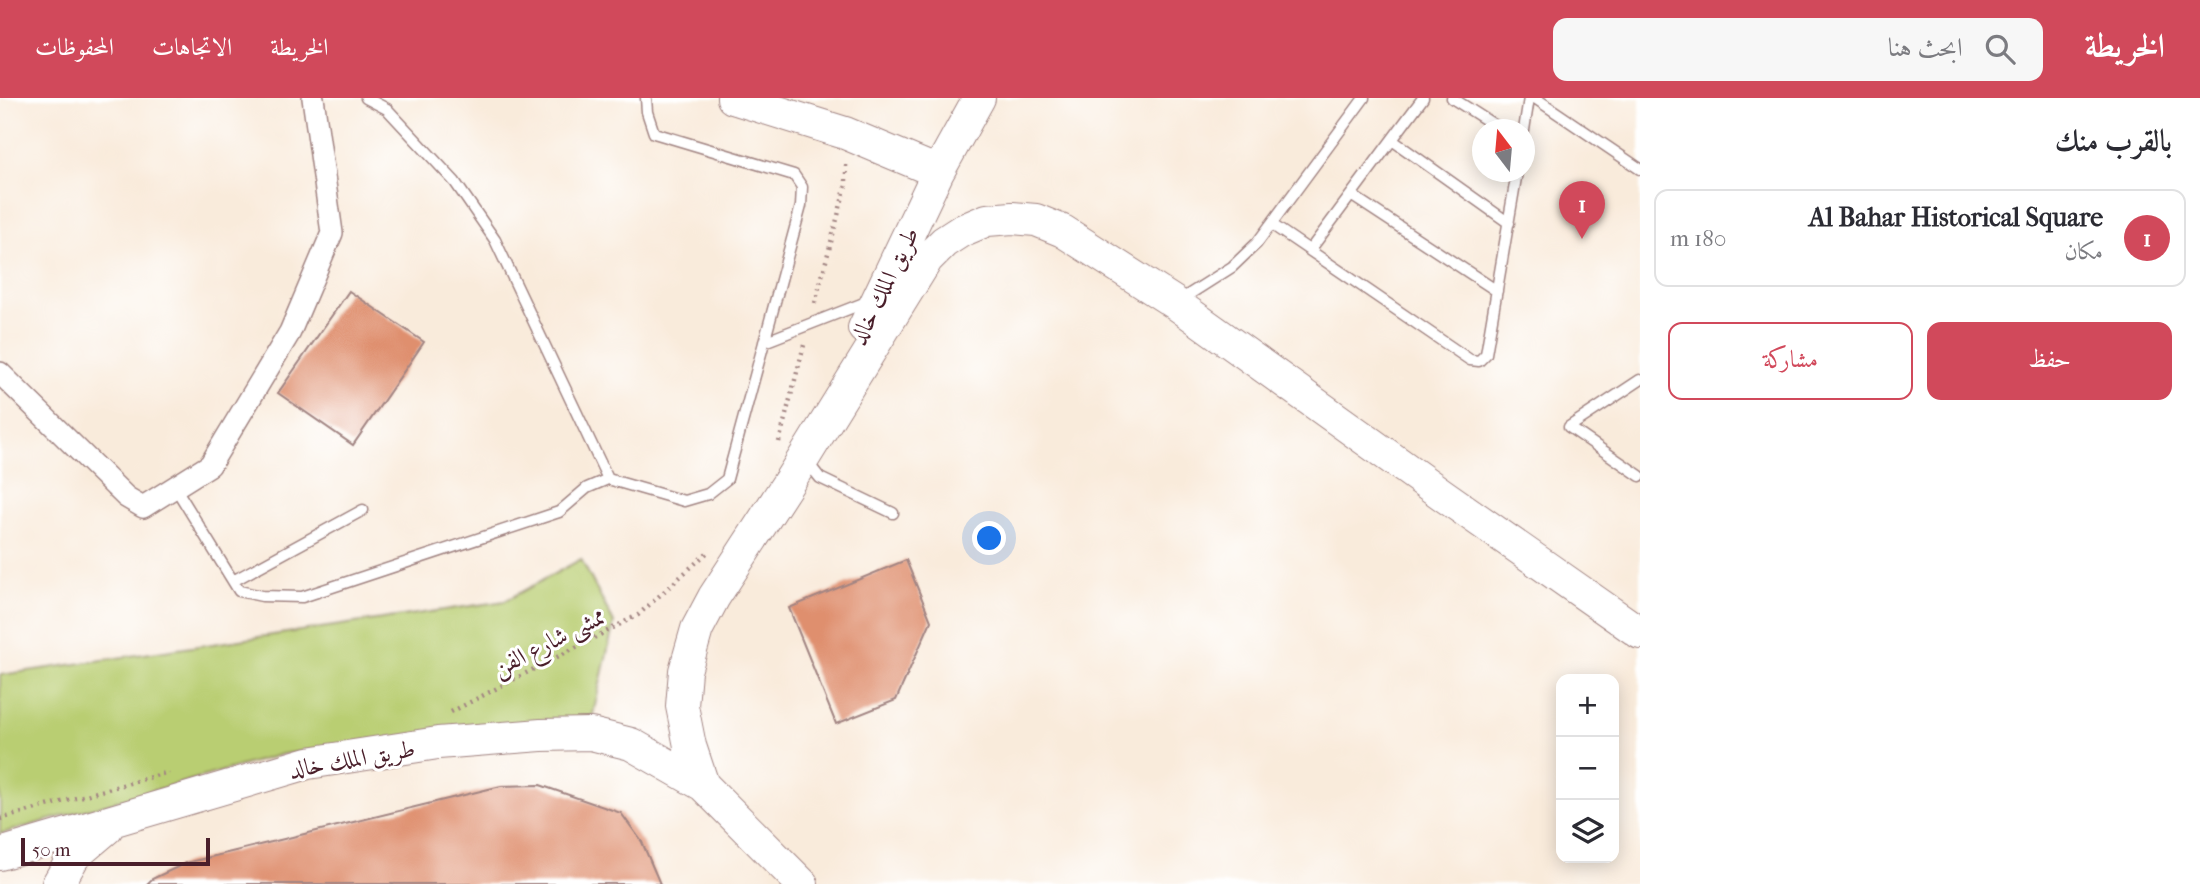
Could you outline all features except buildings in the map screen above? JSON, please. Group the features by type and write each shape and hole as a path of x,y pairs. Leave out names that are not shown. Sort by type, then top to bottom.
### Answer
{"street":[{"path":"0,373 126,497 143,507 210,465 290,332 332,233 313,98"},
{"path":"733,98 845,133 939,172"},
{"name":"طريق الملك خالد","path":"790,463 878,298 939,172 979,98"},
{"path":"802,884 703,785 690,746 682,706 685,671 697,629 790,463 927,259 944,242 987,220 1036,220 1063,231 1175,303 1640,633"},
{"name":"طريق الملك خالد","path":"0,854 309,763 438,743 541,734 591,734 631,744 703,785"},
{"path":"58,884 74,856 104,829 173,803"}],"lane":[{"path":"366,98 387,109 455,183 495,240 608,479"},
{"path":"175,487 239,592 262,596 302,597 559,512 587,488 608,479 684,501 708,494 727,478 801,206 802,187 794,175 654,134 646,98"},
{"path":"1175,303 1232,267 1257,243 1364,98"},
{"path":"1310,250 1423,98"},
{"path":"1452,98 1485,119"},
{"path":"1526,119 1529,98"},
{"path":"1535,98 1640,169"},
{"path":"1392,140 1509,223"},
{"path":"1271,223 1470,360 1479,360 1486,354 1515,182"},
{"path":"1351,195 1497,291"},
{"path":"764,342 878,298"},
{"path":"1638,384 1569,427 1640,476"},
{"path":"790,463 893,513"},
{"path":"233,581 363,510"}],"path":[{"path":"790,463 810,324 846,185"},
{"name":"ممشى شارع الفن","path":"439,714 452,712 638,615 717,544"},
{"path":"0,819 175,770"}],"green space":[{"path":"581,559 614,623 591,723 283,754 0,834 0,675 505,601"}],"place":[{"name":"Al Bahar Historical Square","path":"1582,239"}]}
